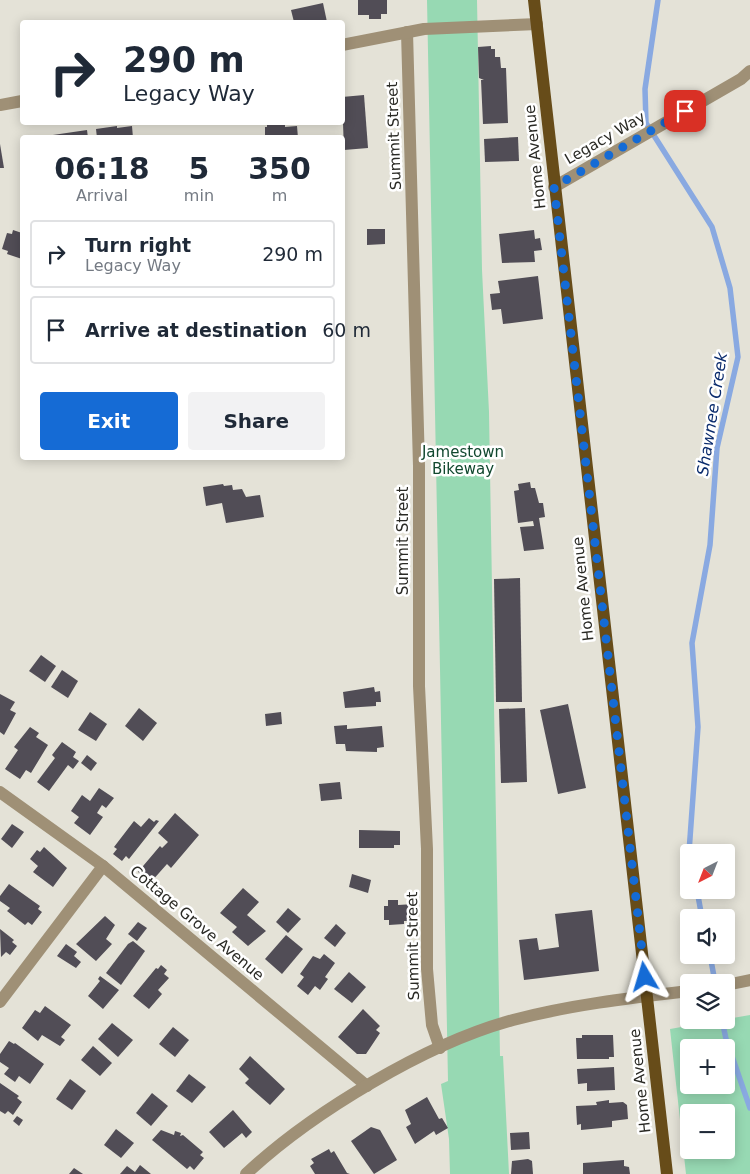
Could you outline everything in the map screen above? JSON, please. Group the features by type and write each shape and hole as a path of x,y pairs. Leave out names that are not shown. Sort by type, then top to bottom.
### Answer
{"main road":[{"name":"Home Avenue","path":"534,0 667,1174"}],"street":[{"path":"345,44 424,29 537,24"},
{"name":"Summit Street","path":"407,32 419,466 419,686 427,849 427,969 432,1025 440,1048"},
{"name":"Legacy Way","path":"554,187 750,71"},
{"path":"0,105 20,102"},
{"name":"Cottage Grove Avenue","path":"0,792 103,866 367,1086"},
{"path":"0,1002 103,866"},
{"path":"735,983 750,980"},
{"path":"246,1174 295,1133 367,1086 475,1032 512,1020 647,995 680,992"}],"green space":[{"name":"Jamestown Bikeway","path":"427,0 477,0 482,270 489,412 500,1056 503,1056 509,1174 450,1174 449,1139 441,1084 448,1081"},
{"path":"750,1015 750,1174 686,1174 684,1159 735,1159 735,1104 680,1104 680,1120 670,1029 680,1027 680,1029 735,1029 735,1018"}],"building":[{"path":"358,0 387,0 387,14 381,14 381,19 369,19 369,15 358,15"},
{"path":"323,3 327,20 294,20 291,10"},
{"path":"491,46 491,49 495,49 495,57 500,57 501,68 506,68 508,123 483,124 481,80 484,80 479,78 478,47"},
{"path":"364,95 368,148 345,150 343,125 345,125 345,97"},
{"path":"267,125 297,126 298,135 265,135 265,127"},
{"path":"132,126 133,135 97,135 96,129"},
{"path":"87,130 88,135 53,135"},
{"path":"518,137 519,161 485,162 484,139"},
{"path":"0,144 4,168 0,168"},
{"path":"367,229 385,229 385,244 367,245"},
{"path":"13,230 20,232 20,258 7,254 8,251 2,249 7,233 12,234"},
{"path":"534,230 535,239 540,238 542,250 534,251 535,262 502,263 499,234"},
{"path":"538,276 543,319 503,324 501,309 492,310 490,294 500,293 498,281"},
{"path":"530,482 531,488 535,488 539,503 543,503 545,517 539,518 544,549 524,551 520,527 534,526 533,521 518,523 514,491 519,490 518,484"},
{"path":"223,484 224,486 232,485 233,490 242,489 246,497 260,495 264,517 226,523 222,503 206,506 203,487"},
{"path":"520,578 522,702 496,702 494,579"},
{"path":"41,655 56,666 45,682 29,671"},
{"path":"62,670 78,681 68,698 51,687"},
{"path":"374,687 375,692 380,691 381,702 376,702 376,706 345,708 343,692"},
{"path":"0,694 15,702 10,710 16,713 4,735 0,732"},
{"path":"568,704 586,788 558,794 540,710"},
{"path":"139,708 157,723 143,741 125,726"},
{"path":"525,708 527,782 501,783 499,709"},
{"path":"90,712 107,724 96,741 78,730"},
{"path":"281,712 282,724 266,726 265,714"},
{"path":"347,725 347,729 382,726 384,747 377,748 377,752 346,751 345,744 336,744 334,726"},
{"path":"30,727 39,733 36,737 48,745 31,773 26,770 20,779 5,769 18,750 14,747"},
{"path":"62,742 76,752 73,757 79,761 73,769 68,765 49,791 37,782 55,758 52,755"},
{"path":"87,755 97,763 91,771 81,763"},
{"path":"340,782 342,799 321,801 319,784"},
{"path":"99,788 114,798 106,808 102,805 97,813 103,817 90,835 74,823 79,817 71,811 82,795 90,801"},
{"path":"175,813 199,835 171,868 167,864 151,882 146,878 144,881 138,872 160,846 162,848 168,842 158,833"},
{"path":"149,818 154,822 156,820 159,821 129,859 126,856 122,861 113,854 117,849 114,847 134,821 141,827"},
{"path":"12,824 24,832 12,848 1,839"},
{"path":"359,830 400,831 400,845 394,845 394,848 359,848"},
{"path":"44,847 67,868 53,887 33,872 38,866 30,859 37,850 40,852"},
{"path":"352,874 371,880 368,893 349,887"},
{"path":"9,884 40,906 38,909 42,912 32,925 28,922 25,925 7,911 10,908 0,901 0,896"},
{"path":"243,888 259,902 247,915 266,931 248,946 232,932 237,927 220,913"},
{"path":"388,900 398,900 398,905 414,904 415,915 411,915 411,921 404,921 404,924 389,925 389,920 384,920 384,906 388,906"},
{"path":"288,908 301,919 288,933 276,922"},
{"path":"592,910 599,971 524,980 519,940 537,938 539,950 559,947 555,914"},
{"path":"105,916 115,925 106,939 112,944 96,961 76,944"},
{"path":"138,922 147,928 137,941 128,934"},
{"path":"336,924 346,933 335,947 324,938"},
{"path":"0,929 14,940 12,942 17,946 10,955 6,952 1,957"},
{"path":"286,935 303,949 282,974 265,959"},
{"path":"133,941 145,951 121,985 106,973 128,944"},
{"path":"66,944 77,952 74,956 81,962 76,968 57,956"},
{"path":"324,954 335,963 325,977 328,979 320,990 315,986 308,995 297,986 304,977 300,974 313,956 320,959"},
{"path":"161,965 167,970 164,974 169,978 158,990 162,994 149,1009 133,996 156,968 158,969"},
{"path":"349,972 366,987 352,1003 334,989"},
{"path":"100,976 119,990 103,1009 88,996 100,981 98,979"},
{"path":"45,1006 71,1025 61,1037 65,1040 60,1046 42,1035 38,1041 22,1028 35,1010 40,1013"},
{"path":"363,1009 380,1026 376,1030 380,1033 366,1054 357,1054 338,1037"},
{"path":"112,1023 133,1040 118,1057 98,1039"},
{"path":"173,1027 189,1040 175,1057 159,1044"},
{"path":"582,1035 613,1035 614,1057 609,1057 609,1059 577,1059 576,1038 582,1038"},
{"path":"9,1041 15,1043 44,1064 30,1084 19,1076 15,1082 4,1074 9,1068 0,1062 0,1054"},
{"path":"93,1046 112,1063 100,1076 81,1060"},
{"path":"250,1056 285,1089 270,1105 245,1083 249,1079 239,1069"},
{"path":"614,1067 615,1090 587,1091 587,1083 578,1084 577,1069"},
{"path":"189,1074 206,1087 192,1103 176,1091"},
{"path":"70,1079 86,1091 72,1110 56,1099"},
{"path":"0,1083 19,1096 17,1098 22,1102 13,1115 8,1111 5,1114 0,1111"},
{"path":"152,1093 168,1106 151,1126 136,1113"},
{"path":"427,1097 439,1119 442,1118 448,1128 436,1135 434,1131 415,1144 406,1127 411,1124 405,1110"},
{"path":"609,1100 609,1103 623,1102 627,1105 628,1119 612,1121 612,1127 581,1130 581,1124 577,1125 576,1106 597,1105 596,1102"},
{"path":"233,1110 252,1132 246,1138 242,1133 224,1148 209,1132"},
{"path":"17,1116 23,1120 19,1126 13,1121"},
{"path":"371,1127 380,1130 397,1160 374,1174 351,1141"},
{"path":"116,1129 134,1143 121,1158 104,1145"},
{"path":"161,1130 174,1135 175,1131 181,1133 180,1136 183,1135 203,1152 200,1155 204,1158 194,1170 190,1166 187,1169 152,1140"},
{"path":"529,1132 530,1149 511,1150 510,1133"},
{"path":"329,1149 331,1153 334,1151 347,1173 350,1174 315,1174 310,1166 314,1163 311,1159"},
{"path":"528,1159 532,1161 533,1174 511,1174 512,1161"},
{"path":"624,1160 624,1166 629,1167 630,1174 583,1174 583,1163"},
{"path":"140,1165 151,1174 120,1174 127,1166 135,1172"},
{"path":"74,1168 83,1174 69,1174"}],"waterway":[{"name":"Shawnee Creek","path":"658,0 645,89 646,123 712,227 730,288 738,357 717,448 710,545 692,643 698,727 690,844"},
{"name":"Shawnee Creek","path":"699,899 700,909"},
{"name":"Shawnee Creek","path":"712,964 714,974"},
{"name":"Shawnee Creek","path":"724,1029 750,1108"}],"route":[{"path":"645,977 554,187 685,111"}]}
